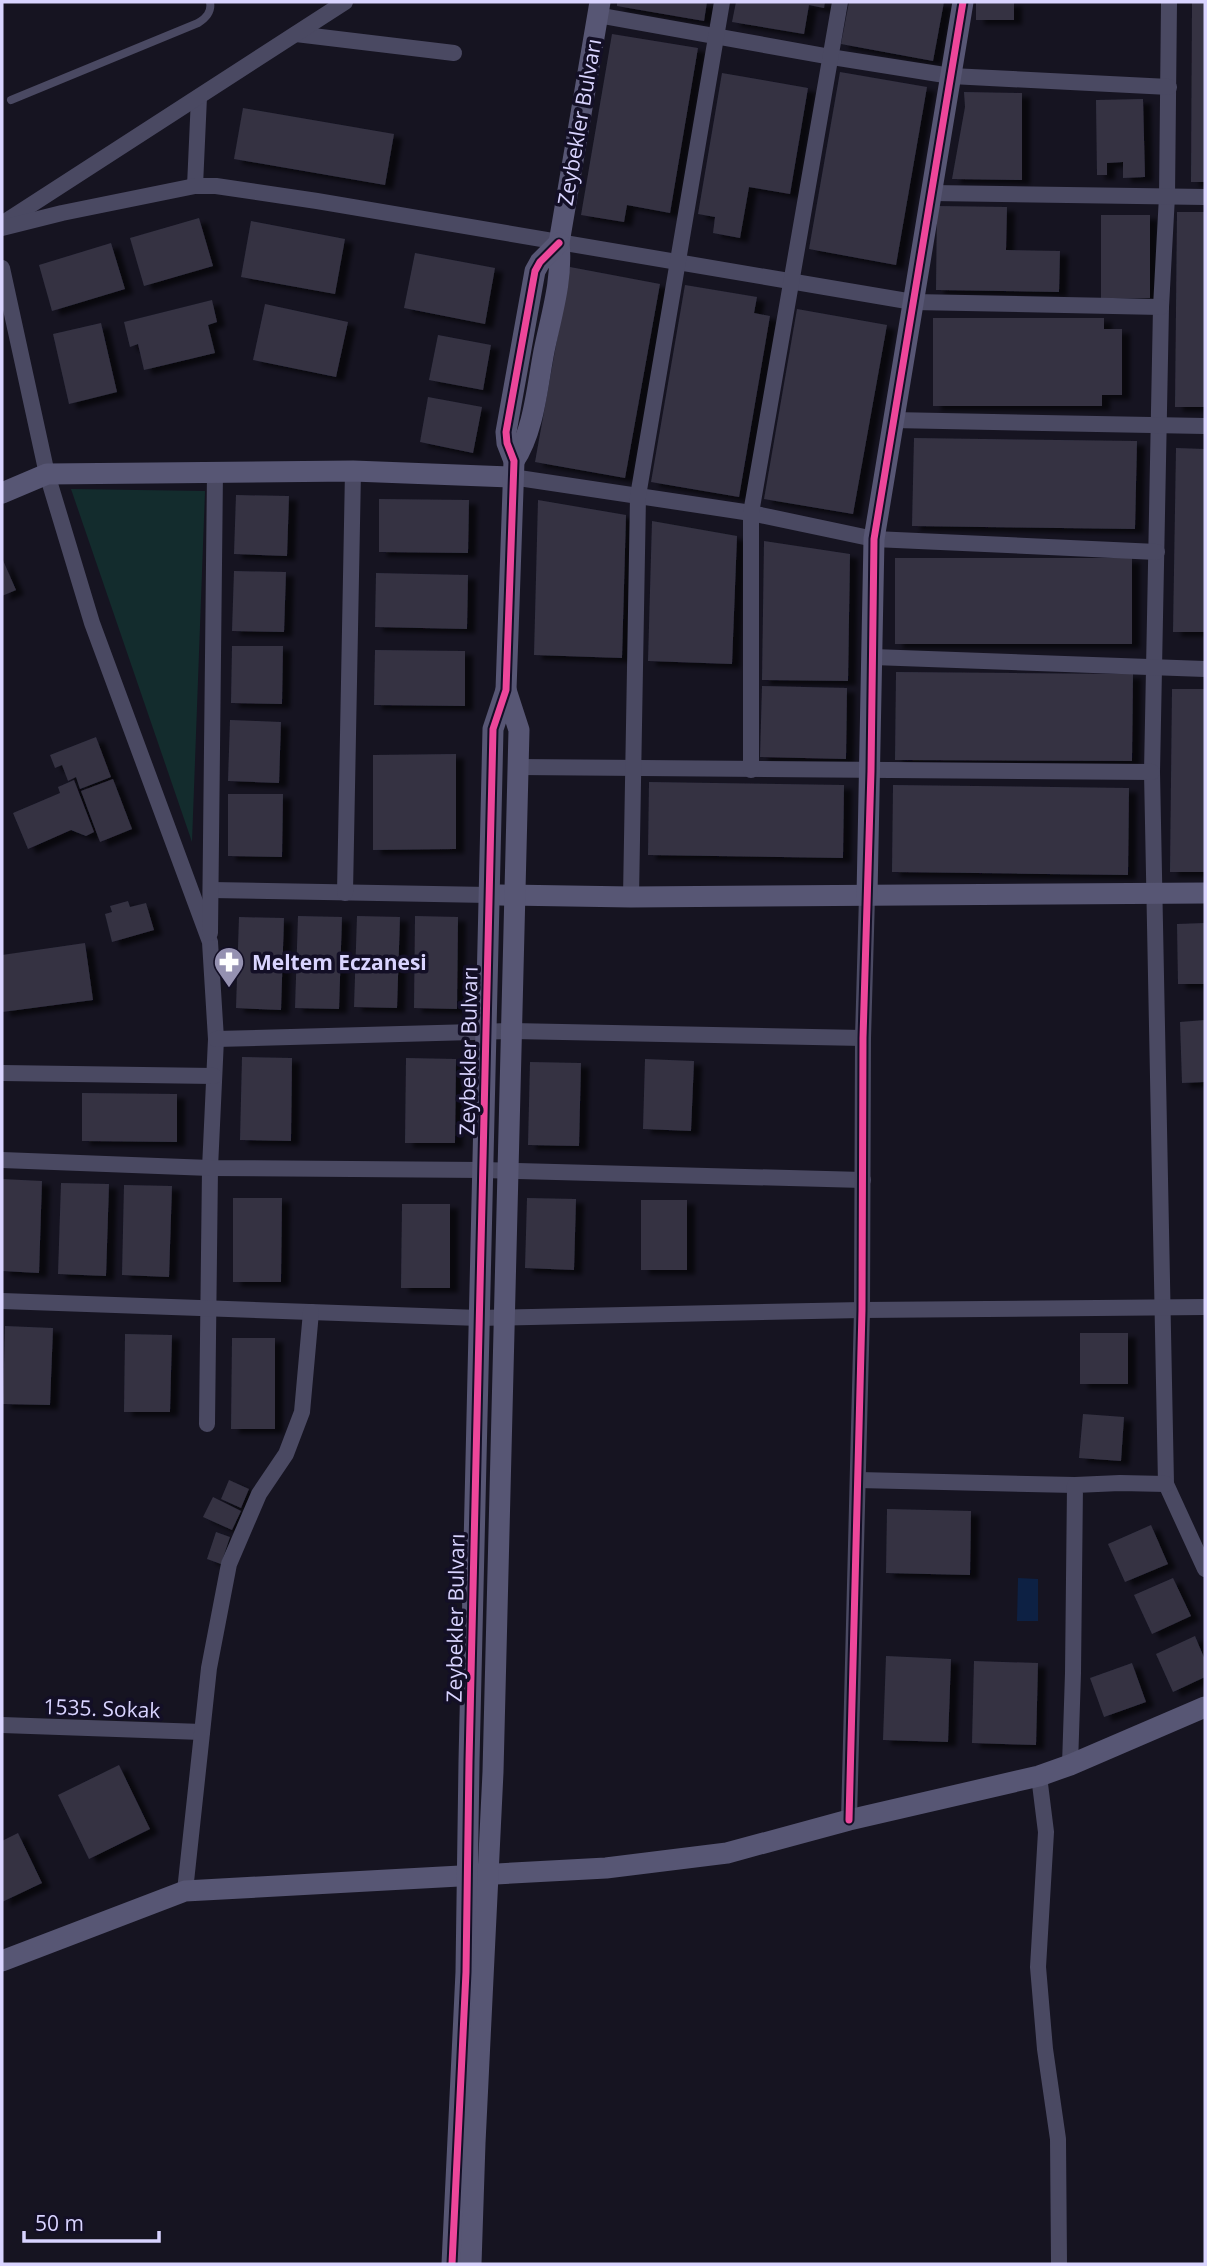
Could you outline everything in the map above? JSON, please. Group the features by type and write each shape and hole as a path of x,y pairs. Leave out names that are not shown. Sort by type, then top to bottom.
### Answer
{"street":[{"path":"2,226 345,2"},
{"path":"631,897 638,496 722,2"},
{"path":"751,769 751,513 840,2"},
{"path":"849,1820 862,1310 863,1038 871,771 874,539 963,2"},
{"path":"1169,2 1167,195 1161,307 1152,772 1167,1485 1205,1569"},
{"path":"598,8 715,37 951,76 1169,87"},
{"name":"Zeybekler Bulvarı","path":"452,2264 466,1972 493,729 506,690 513,469 524,443 531,415 559,273 558,243 598,8"},
{"path":"296,34 454,53"},
{"path":"195,186 199,97"},
{"path":"2,226 195,186 216,186 913,302 1161,307"},
{"path":"932,193 1205,197"},
{"path":"2,268 47,474 92,623 210,942"},
{"path":"892,420 1205,426"},
{"path":"2,493 47,474 513,469 638,496 751,513 874,539 1157,552"},
{"path":"345,893 353,471"},
{"path":"207,1424 210,1168 216,1039 210,942 215,472"},
{"path":"873,657 1205,669"},
{"name":"Zeybekler Bulvarı","path":"471,2264 490,1875 519,730 506,690"},
{"path":"518,767 1152,772"},
{"path":"211,890 631,897 1205,893"},
{"path":"216,1039 486,1031 863,1038"},
{"path":"2,1073 214,1076"},
{"path":"2,1160 210,1168 483,1170 863,1180"},
{"path":"2,1301 479,1318 862,1310 1205,1307"},
{"path":"185,1891 209,1668 229,1564 259,1494 286,1454 302,1412 312,1312"},
{"path":"858,1480 1167,1485"},
{"path":"1070,1765 1075,1485"},
{"path":"473,1607 498,1608"},
{"path":"2,1961 185,1891 606,1868 727,1853 849,1820 1039,1776 1205,1707"},
{"name":"1535. Sokak","path":"2,1725 202,1732"},
{"path":"1039,1776 1046,1832 1038,1967 1045,2049 1058,2139 1059,2264"}],"lane":[{"path":"11,100 198,23 207,16 211,2"}],"green space":[{"path":"71,489 205,491 192,842"}],"water":[{"path":"1018,1578 1038,1579 1038,1621 1017,1621"}],"building":[{"path":"617,2 707,2 704,21 617,6"},
{"path":"736,2 825,2 824,8 809,5 804,34 732,22"},
{"path":"849,2 944,2 933,61 841,44"},
{"path":"976,2 1014,2 1014,20 976,20"},
{"path":"1192,2 1205,2 1205,182 1191,182"},
{"path":"612,34 698,48 670,213 627,205 624,222 581,215"},
{"path":"840,72 927,87 896,265 809,249"},
{"path":"722,73 808,88 790,194 749,187 740,238 713,233 715,217 698,214"},
{"path":"964,92 1022,93 1022,180 952,179 965,107"},
{"path":"1143,99 1145,177 1123,178 1123,162 1107,163 1107,175 1097,175 1096,100"},
{"path":"243,108 394,134 385,185 234,159"},
{"path":"937,206 1007,207 1006,250 1060,251 1059,292 936,290"},
{"path":"1177,212 1205,212 1205,407 1175,407"},
{"path":"1101,215 1150,215 1150,298 1101,298"},
{"path":"199,218 213,266 144,286 130,238"},
{"path":"251,221 345,239 335,294 241,277"},
{"path":"111,243 125,289 52,311 39,265"},
{"path":"415,253 495,268 485,324 404,308"},
{"path":"570,267 660,284 625,478 535,462"},
{"path":"685,285 757,297 754,313 770,316 739,497 651,482"},
{"path":"212,300 217,322 208,325 215,353 144,370 138,344 130,347 124,322"},
{"path":"265,304 348,322 336,377 253,360"},
{"path":"797,309 887,325 853,514 764,499"},
{"path":"933,318 1104,318 1104,329 1122,329 1122,395 1102,395 1102,406 933,406"},
{"path":"101,323 117,392 69,404 53,334"},
{"path":"438,335 491,345 483,390 429,380"},
{"path":"428,397 482,407 473,453 420,442"},
{"path":"914,438 1137,441 1135,529 912,526"},
{"path":"1176,448 1205,449 1205,632 1173,632"},
{"path":"236,495 289,496 287,556 234,554"},
{"path":"379,499 469,500 468,553 379,552"},
{"path":"538,500 626,515 622,658 534,655"},
{"path":"652,521 737,536 732,664 648,661"},
{"path":"764,541 850,554 848,681 762,680"},
{"path":"2,558 16,590 2,596"},
{"path":"895,558 1132,558 1132,644 895,644"},
{"path":"234,571 286,572 284,632 232,631"},
{"path":"376,573 468,575 467,629 375,627"},
{"path":"232,646 283,646 282,704 231,703"},
{"path":"375,650 465,651 465,706 374,705"},
{"path":"896,672 1133,674 1132,761 895,760"},
{"path":"762,686 847,688 846,759 760,757"},
{"path":"1172,689 1205,689 1205,872 1170,872"},
{"path":"230,720 281,722 279,783 228,781"},
{"path":"96,737 111,777 80,789 76,777 68,781 62,765 55,768 50,755"},
{"path":"456,754 456,849 373,850 373,755"},
{"path":"113,779 132,829 100,842 81,791"},
{"path":"74,780 94,832 86,836 71,830 28,849 13,813 60,793 58,787"},
{"path":"649,782 844,785 843,858 648,855"},
{"path":"893,785 1129,788 1128,875 892,872"},
{"path":"228,794 283,794 282,857 228,856"},
{"path":"128,901 130,907 146,903 154,930 112,942 105,914 112,912 110,906"},
{"path":"298,916 342,917 339,1009 295,1008"},
{"path":"357,916 400,917 397,1008 354,1007"},
{"path":"415,916 458,917 457,1009 414,1008"},
{"path":"239,917 284,918 281,1010 236,1008"},
{"path":"1205,923 1205,984 1178,984 1177,924"},
{"path":"85,943 93,1000 2,1012 2,955"},
{"path":"1205,1020 1205,1082 1182,1083 1180,1022"},
{"path":"242,1057 292,1058 291,1141 240,1140"},
{"path":"406,1058 456,1059 455,1143 405,1143"},
{"path":"645,1059 694,1061 691,1131 643,1129"},
{"path":"530,1062 581,1063 579,1146 528,1145"},
{"path":"82,1093 177,1094 177,1142 82,1141"},
{"path":"2,1179 42,1181 39,1273 2,1271"},
{"path":"61,1183 109,1184 106,1276 58,1274"},
{"path":"124,1185 172,1186 169,1277 122,1275"},
{"path":"233,1198 282,1198 281,1282 233,1282"},
{"path":"527,1198 576,1199 574,1270 525,1268"},
{"path":"641,1200 687,1200 687,1270 641,1270"},
{"path":"402,1204 450,1204 450,1288 401,1288"},
{"path":"5,1326 53,1328 50,1405 3,1404"},
{"path":"1080,1333 1128,1333 1128,1384 1080,1384"},
{"path":"125,1334 172,1335 170,1412 124,1412"},
{"path":"232,1338 275,1338 275,1429 231,1429"},
{"path":"1083,1414 1124,1417 1121,1461 1079,1458"},
{"path":"229,1480 249,1489 241,1508 221,1499"},
{"path":"213,1497 241,1511 232,1530 203,1517"},
{"path":"887,1509 971,1511 970,1575 886,1573"},
{"path":"1151,1525 1168,1564 1125,1582 1108,1544"},
{"path":"216,1532 230,1537 221,1564 207,1559"},
{"path":"1173,1578 1191,1616 1152,1634 1134,1595"},
{"path":"1195,1636 1205,1660 1205,1677 1173,1692 1156,1654"},
{"path":"886,1656 951,1659 948,1742 883,1740"},
{"path":"974,1661 1038,1663 1036,1745 972,1743"},
{"path":"1132,1663 1146,1702 1104,1717 1090,1678"},
{"path":"119,1765 150,1829 89,1859 58,1795"},
{"path":"18,1833 42,1883 2,1902 2,1841"}],"cycle path":[{"path":"849,1820 862,1310 863,1038 871,771 874,539 963,2"},
{"path":"452,2264 466,1972 493,729 506,690 514,461 506,432 535,271 559,243"}],"place":[{"name":"Meltem Eczanesi","path":"229,989"}]}
